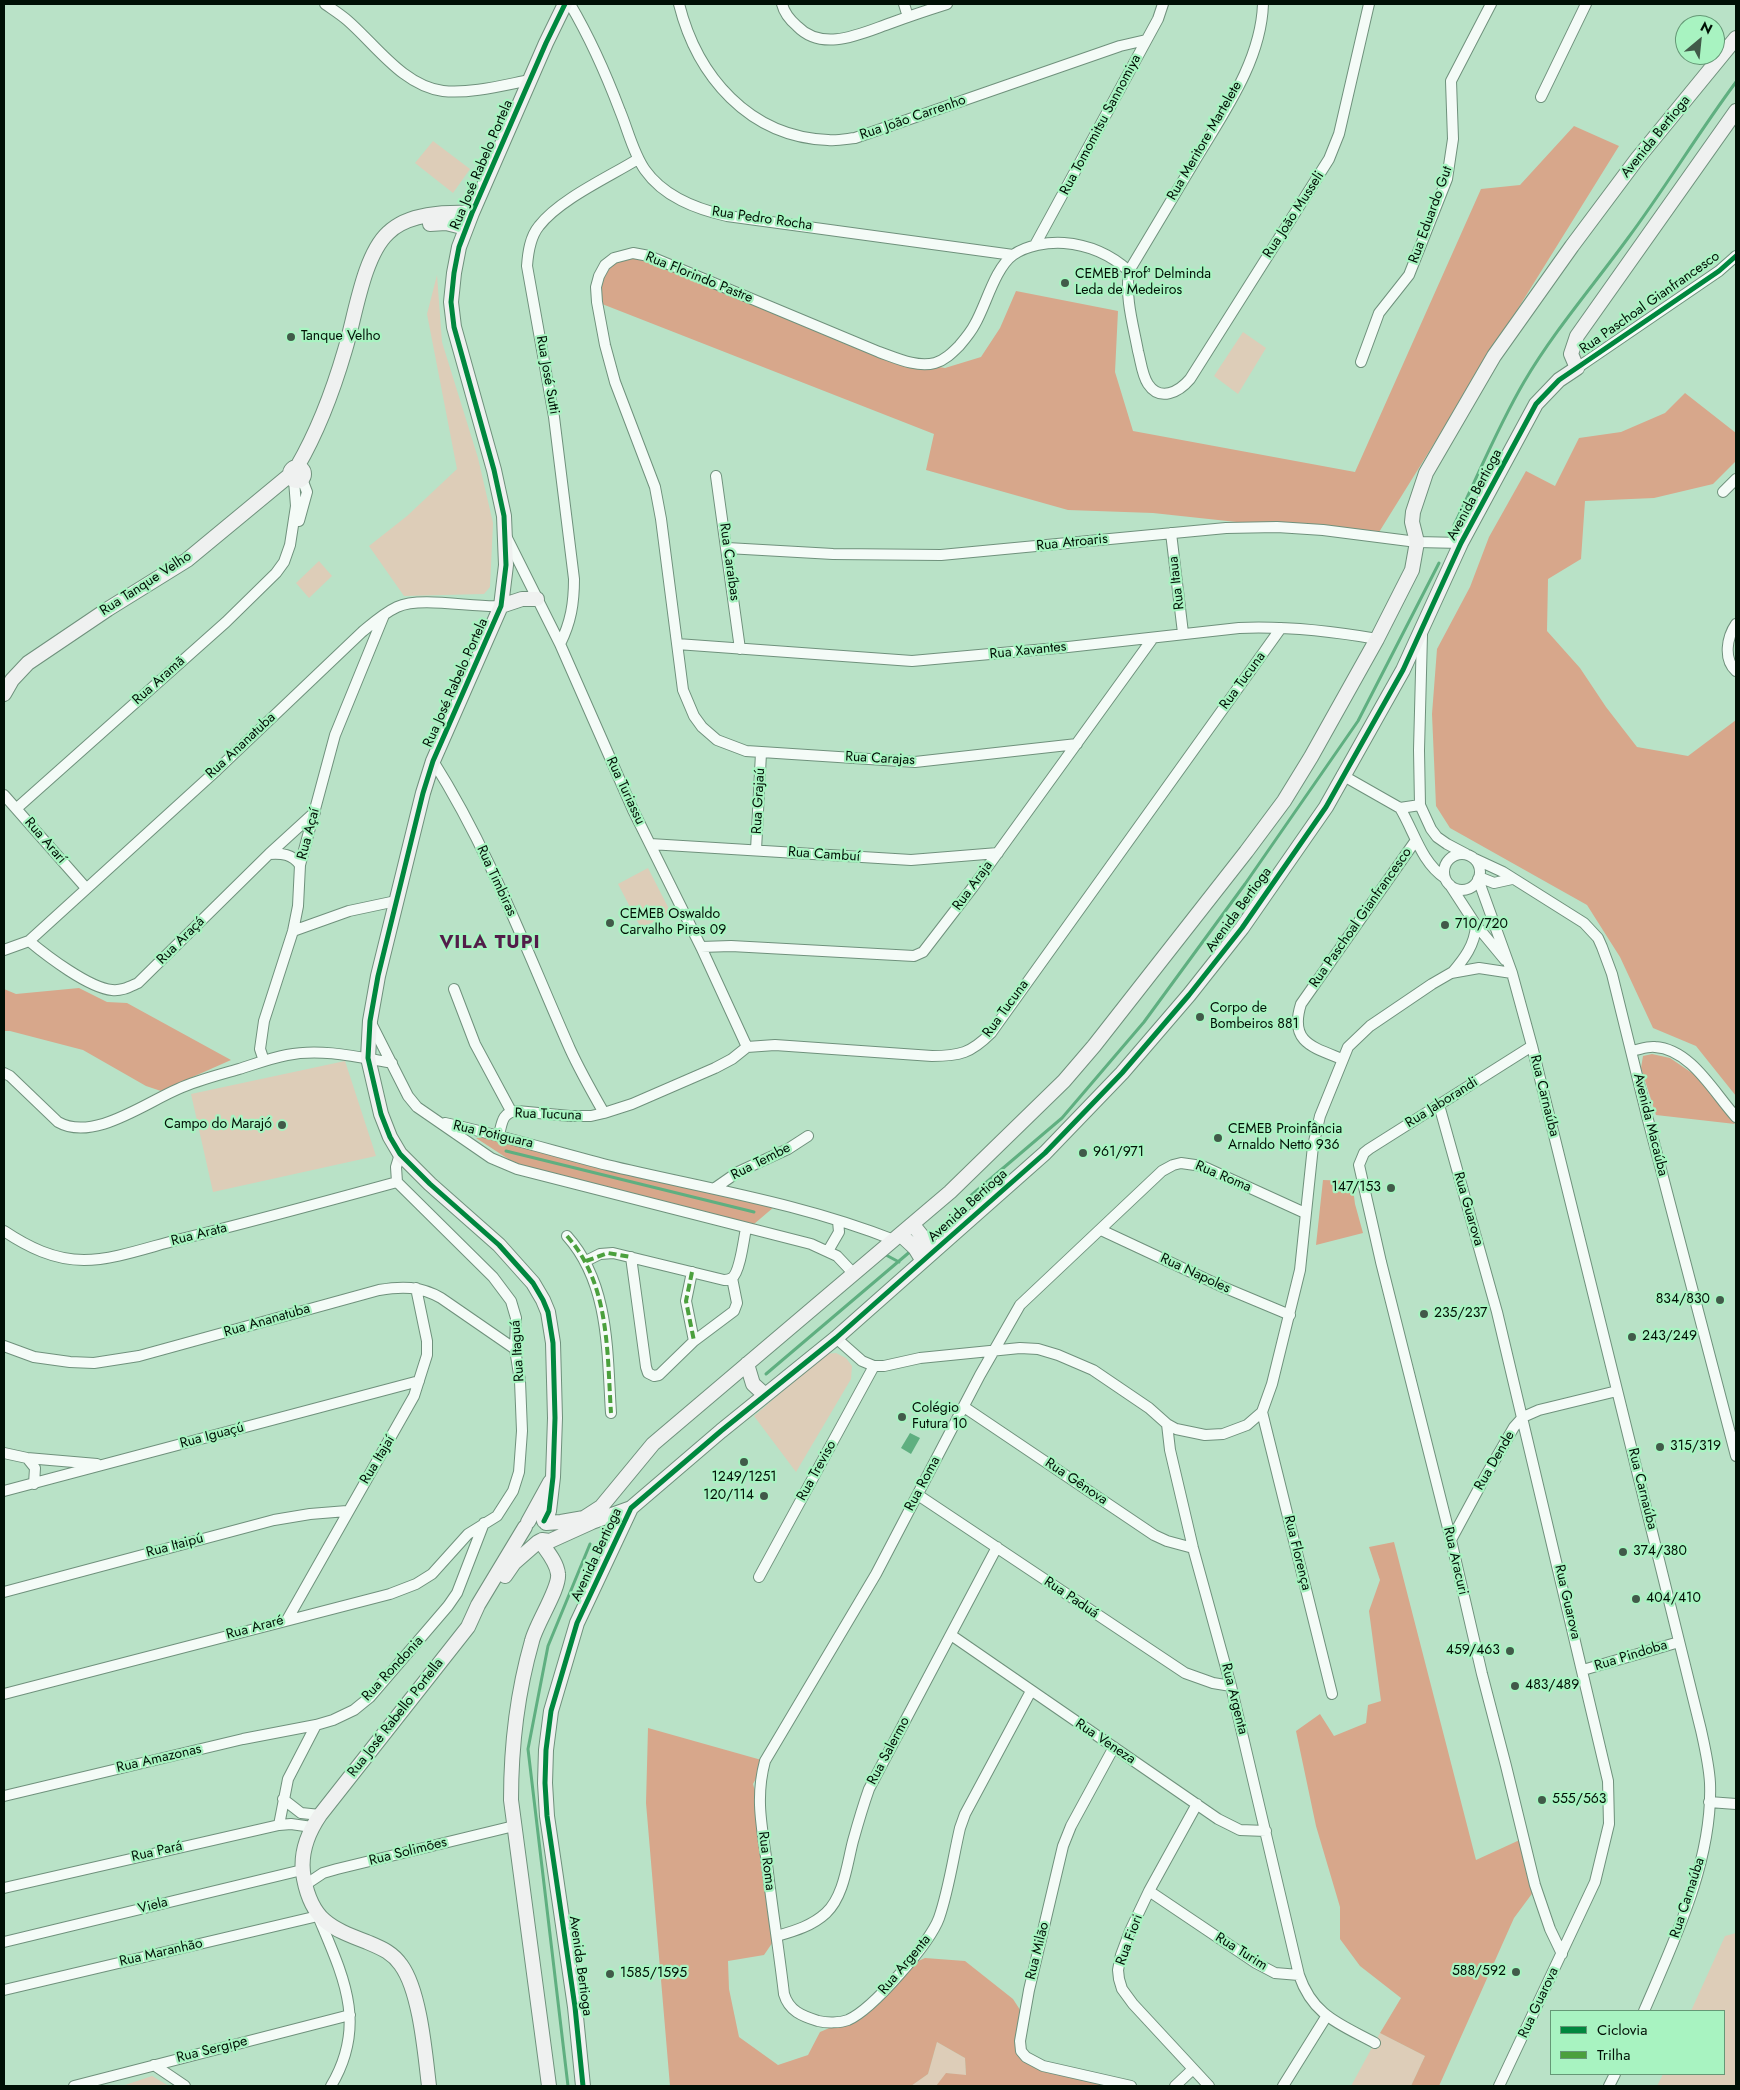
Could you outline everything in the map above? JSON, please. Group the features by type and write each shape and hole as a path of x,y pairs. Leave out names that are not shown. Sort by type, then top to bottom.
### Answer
{"street":[{"path":"325,4 347,20 403,72 434,89 459,91 530,80"},
{"name":"Rua José Rabelo Portela","path":"545,1522 550,1511 553,1477 553,1343 548,1312 533,1283 499,1246 430,1184 400,1154 390,1137 381,1114 368,1058 370,1021 378,976 423,794 434,761 501,606 505,572 506,535 500,495 454,327 451,302 454,274 466,228 472,213 554,23 565,4"},
{"name":"Rua Pedro Rocha","path":"570,4 593,46 638,159 646,171 668,192 704,211 727,216 1013,255"},
{"name":"Rua João Carrenho","path":"679,4 685,28 697,54 710,75 727,96 768,124 786,133 829,141 855,138 1104,52 1146,40"},
{"path":"782,4 792,22 802,32 814,38 827,40 848,38 947,4"},
{"path":"904,4 908,17"},
{"name":"Rua Tomomitsu Sannomiya","path":"1035,246 1158,19 1163,4"},
{"name":"Rua Meritore Martelete","path":"1130,270 1228,105 1248,66 1258,39 1263,4"},
{"name":"Rua João Musseli","path":"1130,270 1127,284 1129,305 1144,377 1152,389 1163,394 1178,390 1190,379 1329,159 1339,134 1369,4"},
{"name":"Rua Eduardo Gut","path":"1361,362 1374,321 1409,274 1444,188 1451,159 1453,139 1451,81 1491,4"},
{"path":"1541,97 1586,4"},
{"name":"Avenida Bertioga","path":"545,1522 561,1522 584,1518 601,1508 632,1467 653,1444 913,1225 978,1166 1064,1081 1100,1038 1246,852 1284,801 1316,749 1377,639 1412,570 1417,542 1412,522 1413,512 1426,473 1494,356 1572,246 1636,161 1736,38"},
{"path":"1577,368 1571,354 1577,336 1736,111"},
{"name":"Rua José Sutti","path":"560,644 571,617 574,599 574,579 554,417 527,266 528,251 539,226 556,209 638,159"},
{"name":"Rua Tanque Velho","path":"297,474 330,395 345,352 368,267 380,242 388,232 418,217 472,213"},
{"name":"Rua Tanque Velho","path":"4,694 12,680 28,663 108,609 187,560 297,474 326,428 338,398 353,354 374,269 386,246 394,238 405,232 426,225 446,223 466,228"},
{"path":"1013,255 1035,246 1053,242 1087,246 1117,260 1130,270"},
{"name":"Rua Florindo Pastre","path":"694,716 682,690 662,519 655,488 615,382 605,345 596,287 605,265 614,258 624,254 649,256 880,352 909,363 933,364 943,360 964,340 974,325 1003,267 1013,255"},
{"name":"Rua Paschoal Gianfrancesco","path":"1577,368 1719,271 1736,256"},
{"name":"Avenida Bertioga","path":"583,2086 575,2007 548,1816 545,1783 546,1750 550,1711 577,1623 631,1508 836,1338 1072,1127 1157,1033 1242,928 1326,807 1402,670 1422,631 1461,543 1536,404 1559,380 1577,368"},
{"name":"Rua Aramã","path":"17,808 262,589 284,562 290,545 296,506 297,474"},
{"name":"Rua Caraíbas","path":"716,476 740,648"},
{"path":"1722,492 1736,478"},
{"name":"Rua Atroaris","path":"727,548 850,554 941,555 1226,528 1277,527 1323,530 1417,542 1461,543"},
{"name":"Rua Itaua","path":"1171,533 1183,634"},
{"name":"Rua Turiassu","path":"506,535 560,644 633,810 701,947 747,1048"},
{"path":"501,606 522,599 537,599"},
{"name":"Rua Ananatuba","path":"4,950 29,940 216,770 362,632 385,614 399,606 428,603 482,607 501,606"},
{"name":"Rua Açaí","path":"264,1061 260,1049 264,1022 293,931 298,906 300,865 335,734 385,614"},
{"path":"1736,624 1731,633 1728,654 1729,661 1736,671"},
{"name":"Rua Xavantes","path":"677,644 912,661 1239,628 1281,628 1322,631 1377,639"},
{"name":"Rua Tucuna","path":"499,1135 504,1117 512,1111 570,1116 591,1116 604,1113 632,1104 715,1068 747,1048 775,1045 932,1056 959,1054 979,1045 991,1033 1281,628"},
{"path":"1400,808 1420,805 1419,750 1422,631"},
{"name":"Rua Araja","path":"701,947 731,946 914,956 928,947 1153,638"},
{"name":"Rua Carajas","path":"694,716 702,727 717,740 746,751 761,753 915,762 1077,744"},
{"name":"Rua Grajaú","path":"756,850 761,753"},
{"name":"Rua Timbiras","path":"434,761 471,828 503,894 571,1052 604,1113"},
{"path":"1342,776 1400,808 1416,840 1436,872 1448,882 1461,890 1472,887 1479,878 1479,866 1471,856 1454,856 1449,860 1446,865 1448,882 1476,926 1510,969"},
{"name":"Rua Ararí","path":"4,795 86,888"},
{"name":"Avenida Macaúba","path":"1420,805 1431,829 1447,844 1496,868 1584,923 1598,938 1612,974 1736,1456"},
{"name":"Rua Araçá","path":"29,940 44,954 96,986 111,990 123,990 138,983 269,854 315,812"},
{"name":"Rua Paschoal Gianfrancesco","path":"1342,1059 1311,1047 1302,1039 1298,1030 1298,1016 1301,1004 1416,840"},
{"name":"Rua Cambuí","path":"650,844 911,860 998,853"},
{"path":"269,854 287,854 297,860 300,865"},
{"path":"1479,878 1494,883 1512,879"},
{"name":"Rua Carnaúba","path":"1479,878 1510,969 1532,1046 1708,1766 1709,1802 1704,1849 1695,1884 1683,1919 1644,2010"},
{"path":"293,931 349,911 396,901"},
{"path":"836,1338 862,1361 874,1366 884,1366 920,1358 1020,1348 1038,1349 1058,1355 1093,1370 1149,1408 1167,1424 1186,1433 1224,1434 1247,1425 1262,1412 1267,1401 1290,1316 1300,1270 1313,1146 1320,1116 1342,1059 1356,1038 1370,1026 1451,973 1463,961 1473,942 1476,926"},
{"path":"1451,973 1479,968 1510,969"},
{"path":"454,989 474,1044 512,1111"},
{"path":"370,1021 408,1096 417,1107 439,1122"},
{"name":"Rua Jaborandi","path":"1359,1165 1364,1153 1369,1149 1532,1046"},
{"path":"1631,1051 1653,1046 1668,1049 1683,1058 1696,1069 1736,1117"},
{"path":"4,1073 10,1076 58,1122 67,1127 75,1128 112,1121 177,1089 210,1077 288,1055 333,1053 392,1063"},
{"name":"Rua Guarova","path":"1439,1106 1497,1312 1608,1781 1609,1824 1595,1882 1500,2086"},
{"name":"Rua Potiguara","path":"439,1122 499,1135 607,1165 763,1199 897,1237"},
{"name":"Rua Potiguara","path":"439,1122 484,1153 517,1170 828,1250 844,1262 854,1274"},
{"name":"Rua Tembe","path":"715,1188 738,1172 788,1149 808,1136"},
{"path":"397,1182 396,1167 400,1154"},
{"name":"Rua Roma","path":"784,1994 759,1804 759,1788 766,1761 876,1574 993,1351 1020,1305 1101,1230 1142,1188 1162,1171 1173,1165 1181,1163 1202,1166 1305,1213"},
{"name":"Rua Aracuri","path":"1359,1165 1381,1262 1535,1885 1550,1929 1562,1954"},
{"name":"Rua Arata","path":"4,1231 19,1241 44,1253 68,1259 86,1260 112,1256 255,1221 397,1182"},
{"name":"Rua Itaguá","path":"397,1182 436,1218 504,1290 511,1301 516,1318 516,1349 520,1381 521,1421 519,1472 512,1491 497,1516 484,1523"},
{"path":"828,1250 839,1232 838,1221"},
{"path":"913,1225 934,1251"},
{"path":"631,1257 646,1367 648,1373 654,1376 660,1375 694,1341 737,1308 732,1278 737,1268 746,1228"},
{"name":"Rua Napoles","path":"1101,1230 1290,1316"},
{"path":"567,1236 586,1261 592,1273 603,1315 611,1413"},
{"path":"897,1237 915,1248 923,1261"},
{"path":"586,1261 608,1253 724,1280 732,1278"},
{"path":"692,1272 686,1301 694,1341"},
{"name":"Rua Ananatuba","path":"4,1346 34,1357 94,1363 139,1356 379,1290 416,1288 441,1298 516,1349"},
{"name":"Rua Itajaí","path":"286,1620 406,1413 420,1380 427,1355 427,1341 416,1288"},
{"path":"747,1364 753,1384 765,1395"},
{"name":"Rua Treviso","path":"759,1577 874,1366"},
{"name":"Rua Iguaçú","path":"4,1491 420,1380"},
{"name":"Rua Dende","path":"1451,1540 1514,1427 1523,1417 1539,1410 1617,1391"},
{"name":"Rua Gênova","path":"964,1407 1154,1535 1167,1541 1193,1548"},
{"name":"Rua Florença","path":"1262,1412 1332,1694"},
{"name":"Rua Argenta","path":"1167,1424 1170,1450 1193,1548 1231,1686 1299,1976"},
{"path":"4,1453 27,1458 103,1464"},
{"path":"27,1458 35,1468 34,1484"},
{"name":"Rua José Rabello Portella","path":"318,1916 305,1885 302,1870 305,1847 312,1827 468,1628 478,1605 553,1477"},
{"name":"Rua Paduá","path":"918,1495 1185,1674 1213,1683 1231,1686"},
{"path":"468,1628 485,1608 514,1563 540,1541 548,1531 545,1522 537,1518 526,1524 528,1538 540,1541 550,1541 592,1522 631,1508"},
{"name":"Rua Itaipú","path":"4,1592 274,1520 310,1514 348,1511"},
{"name":"Rua Araré","path":"4,1694 390,1594 416,1584 432,1574 468,1534 484,1523"},
{"name":"Rua Rondonia","path":"316,1725 333,1720 354,1710 370,1697 433,1625 457,1593 484,1523"},
{"name":"Avenida Bertioga","path":"540,1541 554,1561 558,1574 556,1587 538,1622 526,1662 511,1778 514,1826 549,2086"},
{"name":"Rua Salermo","path":"777,1936 815,1922 828,1912 836,1900 862,1807 869,1789 997,1547"},
{"name":"Rua Veneza","path":"951,1635 1196,1804 1240,1830 1266,1831"},
{"name":"Rua Pindoba","path":"1583,1670 1679,1642"},
{"name":"Rua Argenta","path":"784,1994 790,2007 804,2016 821,2021 835,2022 848,2020 863,2011 880,1996 924,1945 939,1919 965,1814 1032,1692"},
{"path":"278,1825 288,1779 316,1725"},
{"name":"Rua Amazonas","path":"4,1796 233,1741 316,1725"},
{"name":"Rua Milão","path":"1114,1747 1063,1846 1029,1990 1020,2041 1022,2051 1026,2057 1043,2066 1131,2086"},
{"path":"283,1799 301,1813 320,1815"},
{"path":"1709,1802 1736,1804"},
{"name":"Rua Fiori","path":"1196,1804 1130,1931 1121,1955 1118,1970 1122,1989 1133,2004 1209,2086"},
{"name":"Rua Pará","path":"4,1888 278,1825 291,1824 312,1827"},
{"name":"Rua Solimões","path":"305,1885 318,1876 337,1869 514,1826"},
{"name":"Viela","path":"4,1942 302,1870"},
{"name":"Rua Turim","path":"1150,1891 1256,1963 1274,1972 1299,1976"},
{"path":"318,1916 337,1959 345,1986 350,2015 347,2050 331,2086"},
{"path":"318,1916 339,1930 394,1955 402,1967 410,1983 416,2004 429,2086"},
{"name":"Rua Maranhão","path":"5,1991 318,1916"},
{"path":"1299,1976 1304,1989 1326,2017 1375,2043"},
{"name":"Rua Sergipe","path":"74,2086 350,2015"},
{"path":"1283,2086 1326,2017"},
{"path":"154,2065 185,2086"},
{"path":"1174,2086 1193,2069"}],"shaded area":[{"path":"1574,126 1619,146 1376,537 1153,513 1068,510 926,470 934,434 597,302 599,276 624,254 649,256 922,364 945,368 981,357 1000,328 1016,291 1118,311 1115,372 1133,431 1355,472 1481,189 1520,185"},
{"path":"433,141 470,169 453,193 415,163"},
{"path":"437,275 442,342 478,458 493,523 490,587 484,594 404,596 369,546 407,516 457,469 427,314"},
{"path":"1243,332 1266,348 1238,394 1214,376"},
{"path":"1685,393 1736,433 1736,461 1713,484 1654,498 1585,501 1581,559 1548,579 1547,631 1580,668 1606,707 1637,747 1688,756 1736,720 1736,1096 1696,1046 1653,1028 1620,957 1587,905 1450,828 1436,806 1432,714 1437,649 1470,587 1489,537 1526,471 1555,486 1579,438 1621,432 1665,413"},
{"path":"319,561 332,576 309,598 296,583"},
{"path":"648,868 671,913 641,928 618,884"},
{"path":"79,988 107,1002 127,1003 231,1060 161,1091 146,1086 83,1050 4,1031 4,989 16,994"},
{"path":"1652,1054 1670,1058 1695,1075 1735,1124 1656,1115 1641,1068 1643,1056"},
{"name":"Campo do Marajó","path":"345,1061 376,1156 213,1192 191,1094"},
{"path":"483,1137 774,1207 754,1224 516,1164 476,1138"},
{"path":"1323,1180 1352,1181 1355,1204 1363,1233 1316,1245"},
{"path":"836,1353 846,1358 852,1366 851,1379 796,1472 754,1416 825,1354"},
{"path":"910,1433 920,1438 911,1454 901,1448"},
{"path":"1394,1542 1476,1860 1524,1838 1534,1891 1514,1918 1439,2086 1411,2086 1425,2056 1380,2033 1401,1998 1360,1966 1340,1939 1340,1907 1316,1826 1296,1731 1320,1714 1334,1736 1366,1723 1368,1705 1381,1701 1369,1611 1380,1580 1369,1547"},
{"path":"648,1728 765,1761 753,1784 759,1804 777,1936 764,1955 728,1961 729,1989 739,2037 778,2065 808,2055 820,2032 848,2020 903,1968 925,1958 965,1961 1013,1999 1024,2016 1022,2050 1026,2057 1131,2086 936,2086 946,2073 966,2075 965,2058 937,2042 928,2074 911,2086 670,2086 646,1803"},
{"path":"1736,1933 1736,2086 1657,2086 1662,2075 1725,2075 1725,2010 1691,2010 1725,1936"},
{"path":"1380,2033 1425,2056 1411,2086 1351,2086"},
{"path":"937,2042 965,2058 966,2076 947,2073 936,2086 911,2086 928,2074"},
{"path":"152,2076 169,2086 122,2086"}],"waterway":[{"path":"1454,525 1505,417 1536,363 1642,219 1736,82"},
{"path":"968,1198 1062,1118 1144,1022 1245,884 1358,721 1439,563"},
{"path":"506,1151 754,1212"},
{"path":"766,1374 912,1250"},
{"path":"886,1255 899,1262"},
{"path":"568,2086 528,1749 548,1646 590,1544"}],"marked path":[{"path":"567,1236 581,1255 599,1297 607,1343 611,1413"},
{"path":"586,1261 608,1253 631,1257"},
{"path":"692,1272 686,1301 694,1341"}],"cycle path":[{"path":"544,1521 549,1511 553,1477 555,1418 553,1343 548,1312 533,1283 499,1245 430,1184 400,1154 390,1137 381,1114 368,1058 370,1021 378,976 423,793 433,761 501,606 506,565 504,516 494,470 454,327 451,302 454,273 459,247 472,213 546,43 565,4"},
{"path":"583,2086 575,2007 547,1816 546,1750 551,1711 577,1623 631,1508 721,1431 836,1338 1045,1153 1122,1073 1189,995 1242,928 1326,807 1403,670 1461,543 1536,404 1559,380 1719,271 1736,256"}],"place":[{"name":"CEMEB Profª Delminda Leda de Medeiros","path":"1065,283"},
{"name":"Tanque Velho","path":"291,337"},
{"name":"CEMEB Oswaldo Carvalho Pires 09","path":"610,923"},
{"name":"710/720","path":"1445,925"},
{"name":"Corpo de Bombeiros 881","path":"1200,1017"},
{"name":"Campo do Marajó","path":"282,1125"},
{"name":"CEMEB Proinfância Arnaldo Netto 936","path":"1218,1138"},
{"name":"961/971","path":"1083,1153"},
{"name":"147/153","path":"1391,1188"},
{"name":"834/830","path":"1720,1300"},
{"name":"235/237","path":"1424,1314"},
{"name":"243/249","path":"1632,1337"},
{"name":"Colégio Futura 10","path":"902,1417"},
{"name":"315/319","path":"1660,1447"},
{"name":"1249/1251","path":"744,1462"},
{"name":"120/114","path":"764,1496"},
{"name":"374/380","path":"1623,1552"},
{"name":"404/410","path":"1636,1599"},
{"name":"459/463","path":"1510,1651"},
{"name":"483/489","path":"1515,1686"},
{"name":"555/563","path":"1542,1800"},
{"name":"588/592","path":"1516,1972"},
{"name":"1585/1595","path":"610,1974"}],"district":[{"name":"VILA TUPI","path":"490,943"}]}
